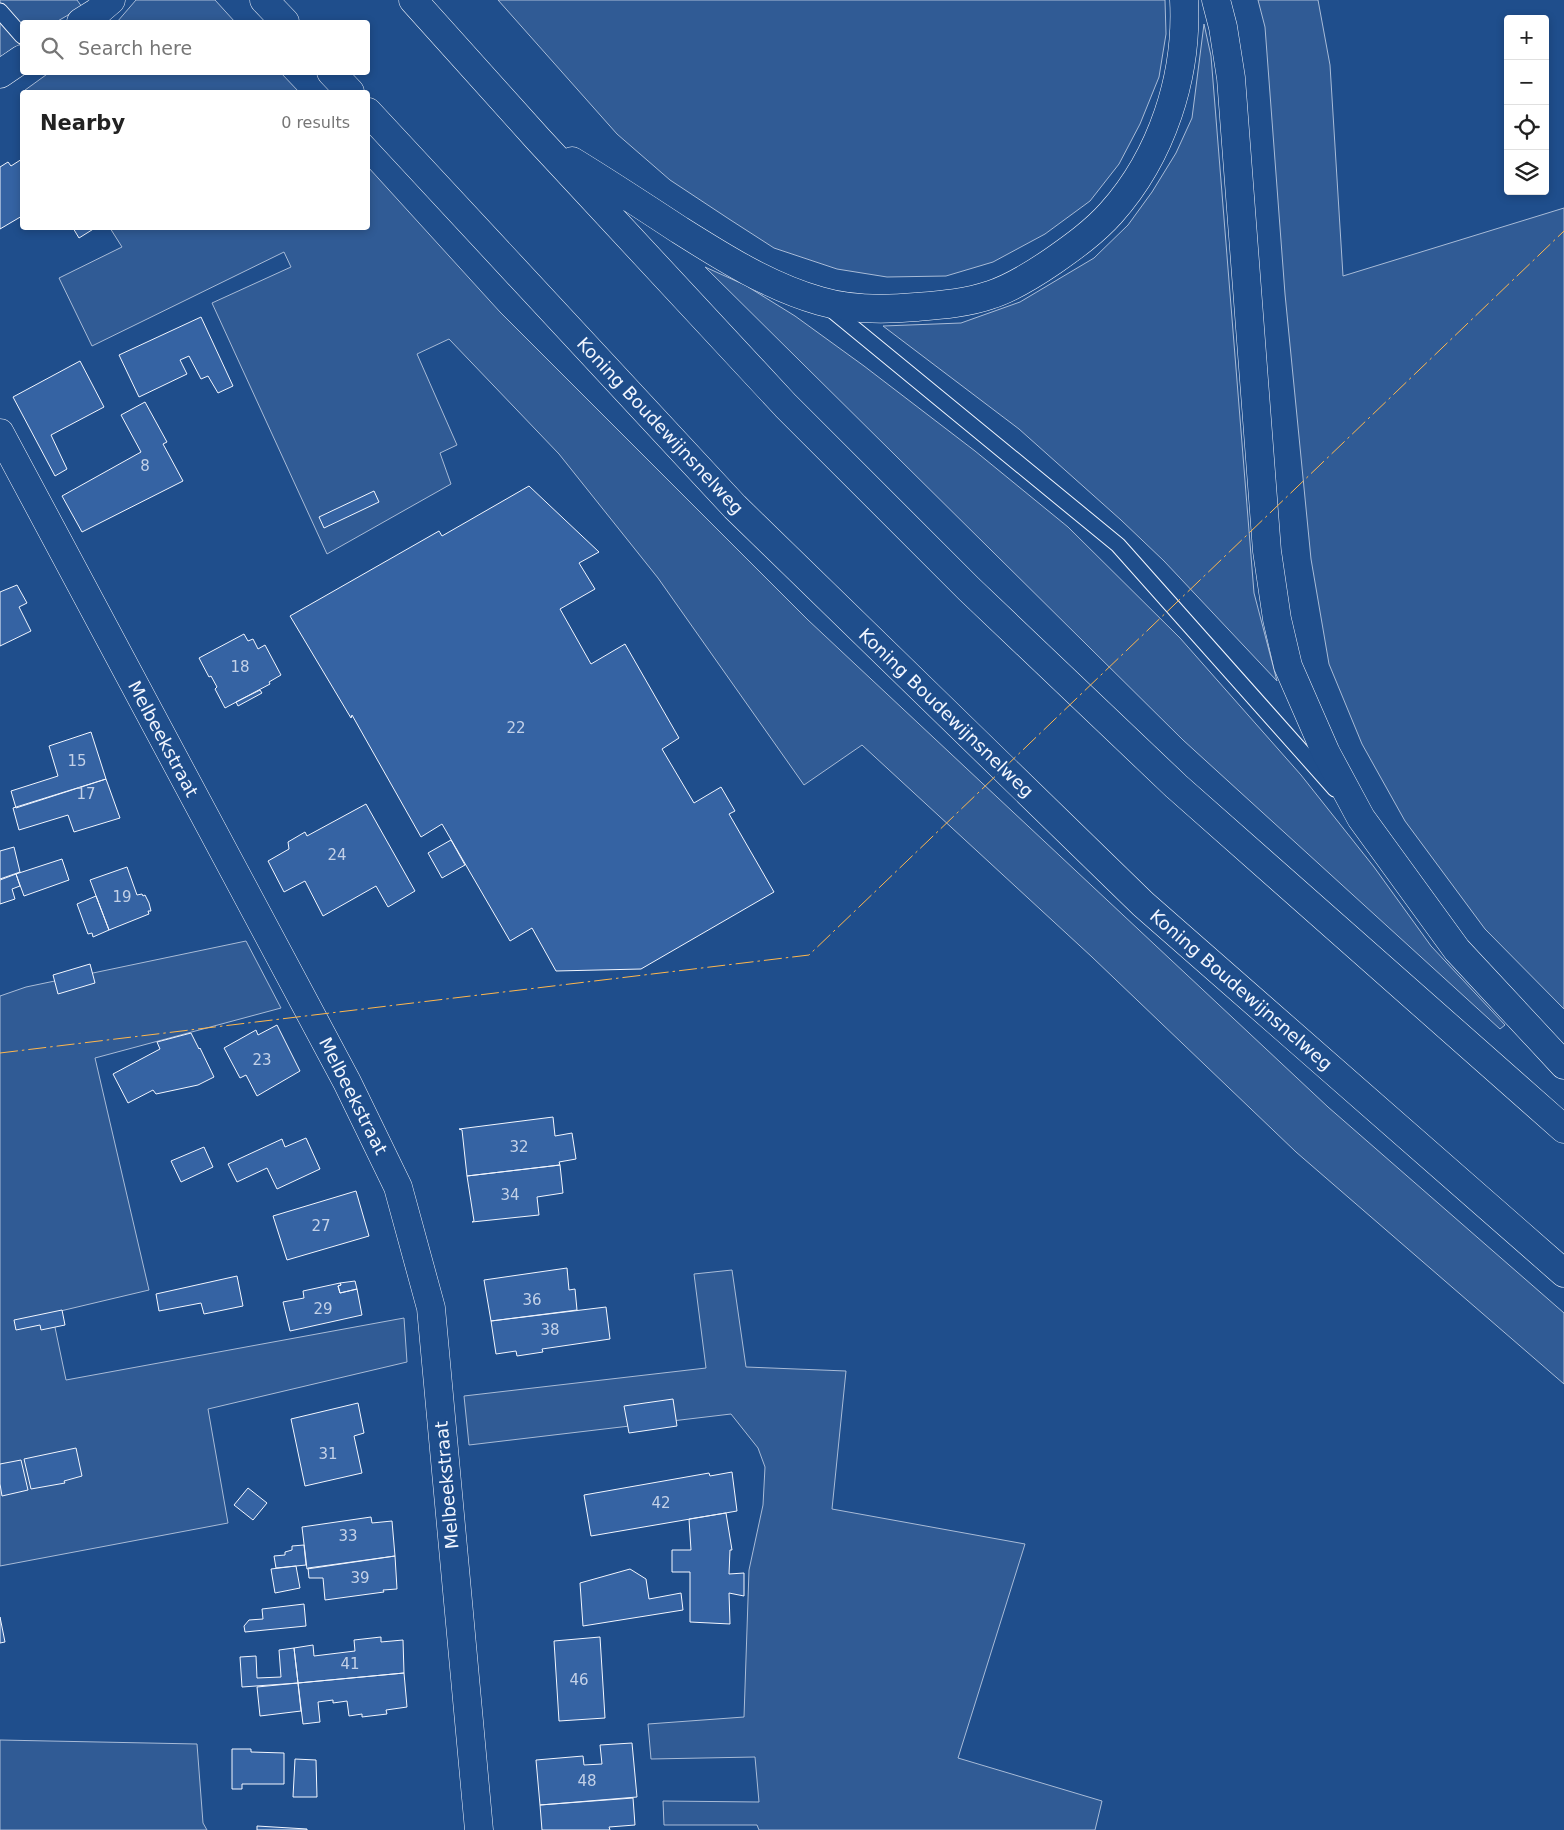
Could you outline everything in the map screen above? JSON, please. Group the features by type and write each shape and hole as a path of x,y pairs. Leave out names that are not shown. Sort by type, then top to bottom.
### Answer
{"main road":[{"path":"84,20 111,0"},
{"path":"264,0 283,20"},
{"path":"413,0 538,139 786,406 969,589 1176,786 1564,1129"},
{"path":"538,139 734,264 777,286 821,301 858,308 894,309 946,305 990,295 1033,274 1089,235 1111,214 1133,185 1150,157 1166,121 1176,89 1184,40 1184,0"},
{"path":"1216,0 1223,27 1231,78 1267,551 1277,619 1288,666 1326,753 1361,818 1457,950 1564,1065"},
{"path":"0,74 20,61"},
{"path":"334,75 348,90"},
{"name":"Koning Boudewijnsnelweg","path":"370,114 735,507 1135,897 1564,1273"},
{"name":"Melbeekstraat","path":"0,433 347,1082 398,1187 431,1308 479,1830"}],"lane":[{"path":"0,11 20,34"},
{"path":"821,301 1118,545 1361,818"}],"shaded area":[{"path":"0,0 77,0 82,7 59,20 20,20 20,44 0,57"},
{"path":"136,0 215,0 233,20 119,20"},
{"path":"498,0 1165,0 1166,34 1159,77 1140,124 1119,164 1090,201 1045,234 993,262 946,276 887,277 837,269 774,248 670,180 617,134"},
{"path":"1258,0 1318,0 1330,65 1343,276 1564,208 1564,1009 1485,929 1405,821 1362,744 1329,664 1311,559 1285,294 1265,27"},
{"path":"1204,24 1211,56 1254,593 1277,681 1164,561 1121,520 1019,429 883,326 961,323 1020,302 1094,258 1128,225 1152,192 1176,153 1192,118"},
{"path":"46,75 283,75 297,90 25,90"},
{"path":"370,169 500,312 808,620 1328,1107 1564,1313 1564,1384 1296,1152 1092,957 862,745 804,785 658,578 559,454 449,339 417,354 457,445 440,453 451,484 327,554 212,303 291,267 284,252 92,346 59,278 122,247 111,230 370,230"},
{"path":"705,267 745,285 795,316 975,451 1068,527 1180,638 1301,775 1374,867 1431,946 1505,1025 1500,1029 1183,740"},
{"path":"246,941 281,1008 95,1058 149,1290 52,1313 66,1380 404,1318 407,1362 208,1409 228,1523 0,1566 0,996 26,987"},
{"path":"732,1270 746,1367 846,1371 832,1509 1025,1544 958,1758 1102,1801 1095,1830 759,1830 757,1825 664,1825 663,1801 759,1802 755,1757 651,1759 648,1724 744,1717 749,1570 763,1505 765,1467 758,1448 731,1414 469,1445 464,1396 706,1368 694,1274"},
{"path":"0,1740 197,1744 203,1823 207,1830 0,1830"}],"building":[{"path":"20,160 20,217 0,229 0,167 8,162 11,166"},
{"path":"74,230 92,230 79,238"},
{"path":"201,317 233,386 218,393 208,376 201,379 189,356 180,360 187,374 139,397 119,355"},
{"path":"80,361 104,407 51,435 67,469 55,476 13,397"},
{"path":"145,402 167,442 163,444 183,481 82,532 62,496 141,452 121,415"},
{"path":"529,486 599,552 579,563 595,589 560,609 591,664 625,644 679,738 662,749 694,803 721,787 735,811 729,814 774,892 641,969 556,971 532,928 510,941 442,824 421,837 352,715 351,718 290,616 439,531 442,536"},
{"path":"374,491 379,502 324,528 319,517"},
{"path":"17,585 27,603 19,607 31,631 0,646 0,592"},
{"path":"244,634 248,641 253,639 258,649 265,645 281,675 269,682 270,684 225,708 215,689 217,687 211,676 209,677 199,658"},
{"path":"260,690 262,693 238,706 236,702"},
{"path":"91,732 106,779 16,808 11,791 58,776 49,746"},
{"path":"106,779 120,818 74,832 68,815 19,830 13,808"},
{"path":"366,804 415,891 388,907 376,886 323,916 305,881 284,892 268,861 289,849 288,842 305,832 307,836"},
{"path":"451,840 465,865 442,878 428,853"},
{"path":"14,847 20,872 0,879 0,851"},
{"path":"62,859 69,880 24,896 16,874"},
{"path":"127,867 137,895 145,895 151,911 148,911 149,914 109,930 90,880"},
{"path":"16,874 20,886 12,889 15,899 0,904 0,880"},
{"path":"96,896 109,930 93,937 92,933 88,934 77,904"},
{"path":"90,964 95,983 58,994 53,975"},
{"path":"277,1025 300,1071 257,1096 246,1075 240,1078 224,1048 256,1030 258,1035"},
{"path":"191,1033 214,1077 198,1085 156,1094 153,1090 128,1103 113,1074 160,1049 157,1042"},
{"path":"553,1117 555,1136 572,1133 576,1159 559,1162 560,1165 467,1176 462,1130 459,1129"},
{"path":"306,1138 320,1169 277,1189 267,1168 237,1182 228,1164 282,1139 285,1147"},
{"path":"204,1147 213,1167 181,1182 171,1161"},
{"path":"560,1165 563,1193 537,1197 539,1215 472,1222 474,1221 467,1176"},
{"path":"356,1191 369,1236 287,1260 273,1216"},
{"path":"567,1268 569,1290 575,1289 577,1310 491,1321 484,1280"},
{"path":"237,1276 243,1306 204,1314 201,1303 159,1311 156,1294"},
{"path":"355,1281 357,1289 340,1293 338,1286 341,1285 340,1283"},
{"path":"340,1283 341,1285 338,1286 340,1293 357,1289 362,1315 290,1331 283,1302 304,1298 303,1291"},
{"path":"606,1307 610,1339 542,1349 543,1352 517,1356 516,1351 496,1354 491,1321"},
{"path":"62,1310 65,1325 41,1330 40,1325 16,1330 14,1320"},
{"path":"673,1399 677,1426 629,1433 624,1406"},
{"path":"358,1403 364,1433 354,1436 362,1473 305,1486 291,1419"},
{"path":"76,1448 82,1476 64,1481 65,1483 31,1489 24,1459"},
{"path":"21,1460 28,1490 2,1496 0,1464"},
{"path":"732,1472 737,1511 591,1536 584,1495 709,1473 710,1476"},
{"path":"248,1488 267,1503 253,1520 234,1505"},
{"path":"726,1513 732,1550 730,1550 729,1574 744,1573 744,1596 729,1593 730,1624 690,1622 690,1572 672,1572 672,1550 691,1550 689,1519"},
{"path":"371,1517 372,1523 392,1521 395,1556 307,1569 302,1527"},
{"path":"304,1545 306,1565 276,1568 274,1556 285,1555 285,1552 292,1550 292,1546"},
{"path":"395,1556 397,1589 325,1600 323,1578 309,1578 308,1568"},
{"path":"296,1566 300,1588 275,1593 271,1569"},
{"path":"630,1569 646,1579 649,1599 681,1593 683,1610 583,1626 580,1583"},
{"path":"304,1604 306,1626 245,1632 244,1626 249,1620 263,1619 262,1609"},
{"path":"0,1617 5,1642 0,1643"},
{"path":"381,1637 381,1642 403,1640 404,1673 298,1683 294,1648 313,1645 314,1656 355,1651 354,1640"},
{"path":"600,1637 605,1718 559,1721 554,1641"},
{"path":"294,1648 298,1683 242,1687 240,1657 256,1656 257,1678 281,1677 279,1650"},
{"path":"404,1673 407,1707 386,1710 387,1714 362,1717 362,1714 349,1716 347,1701 333,1703 333,1700 318,1702 320,1722 303,1724 298,1683"},
{"path":"298,1683 301,1711 260,1716 257,1687"},
{"path":"632,1743 637,1797 540,1805 536,1760 583,1756 584,1765 602,1764 600,1745"},
{"path":"232,1749 251,1749 251,1752 284,1753 284,1784 242,1784 242,1789 232,1789"},
{"path":"295,1759 316,1760 317,1797 293,1797"},
{"path":"633,1798 635,1825 609,1827 610,1830 542,1830 540,1805"},
{"path":"257,1826 307,1829 307,1830 257,1830"}],"power":[{"path":"0,1053 809,955 1564,231"}]}
